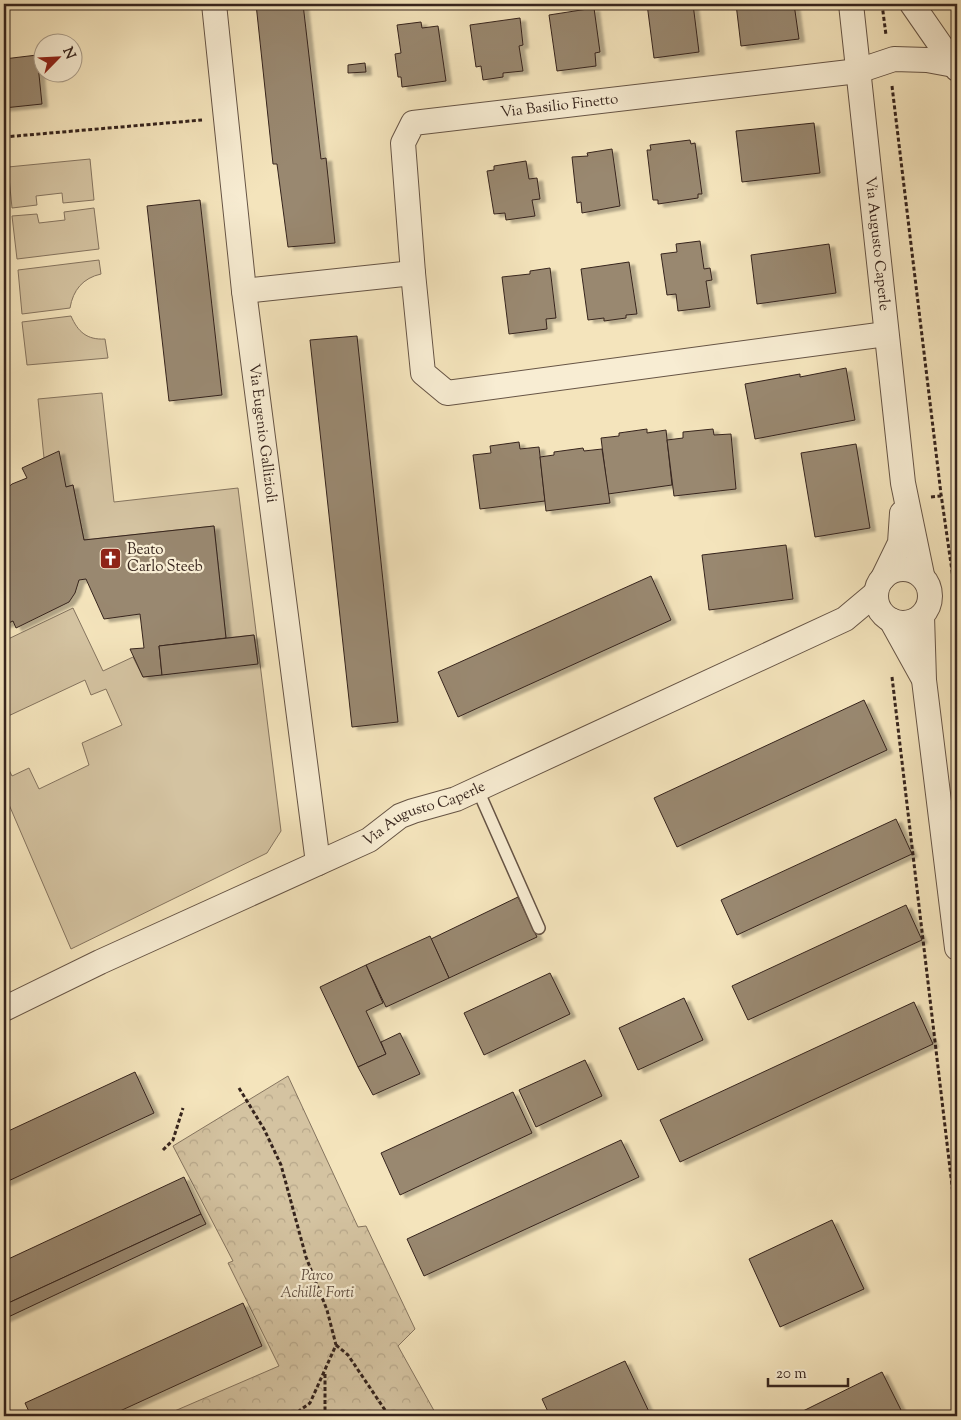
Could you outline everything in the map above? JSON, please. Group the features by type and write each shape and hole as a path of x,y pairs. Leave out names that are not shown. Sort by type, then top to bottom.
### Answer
{"street":[{"name":"Via Eugenio Gallizioli","path":"214,4 244,291 318,864"},
{"name":"Via Augusto Caperle","path":"850,4 903,483 922,575"},
{"path":"894,4 916,10 956,67"},
{"path":"858,71 894,59 927,60 956,67"},
{"name":"Via Basilio Finetto","path":"858,71 413,123 402,144 423,373 447,393 886,334"},
{"path":"244,291 413,273"},
{"name":"Via Augusto Caperle","path":"879,585 900,542 903,483"},
{"name":"Via Augusto Caperle","path":"4,1009 100,962 369,840 400,816 456,799 845,619 890,572 906,568 915,570 928,583 930,600 927,609 922,616 915,620 907,623 888,618 845,619"},
{"path":"879,585 876,601 924,680"},
{"path":"922,616 924,680 957,948"}],"lane":[{"path":"477,788 539,928"}],"path":[{"path":"882,4 941,494 957,606"},
{"path":"4,136 225,118"},
{"path":"892,676 957,1228"},
{"path":"239,1088 264,1129 281,1165 306,1257 327,1310 336,1345 348,1355 389,1416"},
{"path":"163,1150 173,1140 183,1108"},
{"path":"292,1416 310,1403 336,1345"},
{"path":"325,1371 325,1416"}],"green space":[{"path":"90,159 94,200 63,203 62,193 36,196 37,205 12,208 8,167"},
{"path":"94,208 99,249 17,259 12,216 37,214 39,223 65,220 64,212"},
{"path":"99,260 101,274 89,278 76,290 70,308 22,314 18,270"},
{"path":"71,316 84,334 93,338 105,339 108,358 27,365 22,322"},
{"path":"102,393 114,502 238,488 281,831 267,853 71,949 4,793 4,760 12,776 29,768 39,789 89,765 82,743 122,725 106,689 91,695 85,680 4,718 4,641 73,608 103,671 133,657 143,677 258,663 254,635 226,638 214,526 84,540 73,485 66,487 44,458 38,399"},
{"name":"Parco Achille Forti","path":"288,1076 358,1227 366,1226 415,1329 398,1346 437,1416 163,1416 279,1366 228,1263 233,1261 173,1146"}],"building":[{"path":"256,4 303,4 321,159 326,158 335,243 288,247 277,164 273,164"},
{"path":"647,4 693,4 699,52 654,58"},
{"path":"736,4 794,4 799,39 741,46"},
{"path":"594,8 600,52 595,53 596,66 557,71 549,15"},
{"path":"520,18 523,45 519,46 523,71 503,73 503,77 483,80 481,66 476,67 470,25"},
{"path":"421,22 422,28 438,26 446,81 402,87 401,77 398,77 395,54 401,53 397,25"},
{"path":"32,56 32,82 40,82 42,104 4,108 4,59"},
{"path":"365,63 366,72 348,73 348,65"},
{"path":"814,123 820,173 742,182 736,131"},
{"path":"690,140 691,144 695,143 702,194 698,194 698,198 658,204 658,200 653,200 647,150 651,150 650,145"},
{"path":"612,149 620,206 582,213 581,202 577,203 572,157 588,156 587,153"},
{"path":"526,161 529,179 537,178 540,199 532,200 535,216 506,220 505,213 494,214 487,171 494,170 494,166"},
{"path":"200,200 222,395 169,401 147,206"},
{"path":"700,241 704,269 710,268 712,280 706,281 710,307 678,311 676,294 667,295 661,254 677,252 676,244"},
{"path":"829,244 836,293 757,304 751,255"},
{"path":"629,262 637,314 626,315 626,318 604,321 604,318 588,320 581,269"},
{"path":"550,268 556,318 546,319 547,329 509,334 502,277 530,274 530,271"},
{"path":"357,336 398,722 352,727 310,340"},
{"path":"846,368 855,420 755,439 745,384 800,374 800,377"},
{"path":"647,429 647,433 666,430 672,485 608,494 601,438"},
{"path":"713,429 714,435 731,434 736,489 674,496 667,440 683,438 683,432"},
{"path":"519,442 520,449 539,447 545,501 480,509 473,455 491,453 490,446"},
{"path":"856,444 870,528 815,537 801,453"},
{"path":"583,448 584,451 602,449 610,503 546,511 540,457 554,455 554,452"},
{"name":"Beato Carlo Steeb","path":"59,451 66,487 73,485 84,540 214,526 226,638 159,646 162,675 143,677 130,649 144,648 140,614 104,619 86,579 79,580 75,593 69,602 16,628 13,621 4,625 4,491 12,484 27,478 22,468"},
{"path":"786,545 793,599 709,610 702,555"},
{"path":"651,576 671,620 458,717 438,672"},
{"path":"254,635 258,664 162,675 159,646"},
{"path":"864,700 887,750 677,847 654,798"},
{"path":"896,819 912,854 737,935 721,900"},
{"path":"518,897 537,937 449,978 431,939"},
{"path":"906,905 922,940 748,1020 732,986"},
{"path":"430,936 449,978 386,1007 366,965"},
{"path":"366,965 383,1003 366,1011 386,1054 358,1067 320,987"},
{"path":"550,973 570,1014 484,1055 464,1013"},
{"path":"684,998 703,1040 638,1070 619,1028"},
{"path":"914,1002 933,1044 680,1162 660,1120"},
{"path":"400,1033 420,1074 373,1095 358,1067 386,1054 381,1042"},
{"path":"585,1060 602,1096 536,1127 519,1090"},
{"path":"135,1072 154,1113 4,1183 4,1133"},
{"path":"513,1092 532,1133 400,1195 381,1153"},
{"path":"621,1140 639,1177 424,1276 407,1239"},
{"path":"184,1177 201,1214 4,1305 4,1261"},
{"path":"201,1214 206,1224 4,1319 4,1305"},
{"path":"832,1220 864,1289 780,1327 749,1259"},
{"path":"243,1303 262,1346 109,1416 31,1416 25,1403"},
{"path":"625,1361 651,1416 550,1416 542,1399"},
{"path":"882,1372 904,1416 803,1416 801,1412"}],"place":[{"name":"Beato Carlo Steeb","path":"111,559"}]}
